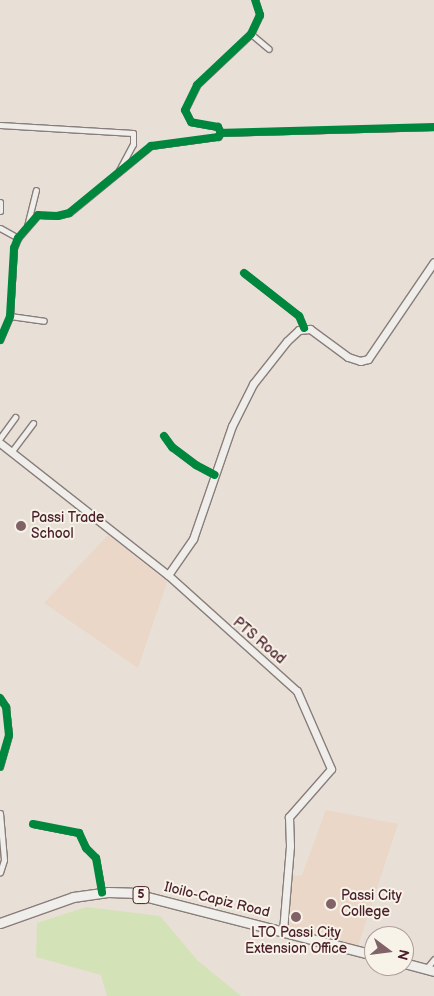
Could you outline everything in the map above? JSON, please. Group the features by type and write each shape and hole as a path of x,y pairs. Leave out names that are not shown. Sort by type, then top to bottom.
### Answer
{"highway":[{"name":"Iloilo-Capiz Road","path":"0,923 73,897 102,892 132,892 283,931"},
{"name":"5","path":"283,931 364,953"},
{"path":"414,966 430,970"}],"main road":[{"path":"168,575 193,539 232,426 253,384 286,341 304,328 316,332 354,360 368,359 434,262"},
{"name":"PTS Road","path":"0,443 168,575 212,618 297,691 331,769 289,817 287,908 283,931"}],"street":[{"path":"221,133 218,127 197,124 186,118 189,96 214,67 251,34 260,15 255,0"},
{"path":"251,34 269,50"},
{"path":"0,125 133,133 133,144 118,173"},
{"path":"0,340 10,316 12,260 18,238 27,226 38,215 57,216 69,213 151,146 218,137 221,133 434,127"},
{"path":"27,226 36,190"},
{"path":"0,202 0,211"},
{"path":"0,228 18,238"},
{"path":"244,273 299,316 304,328"},
{"path":"10,316 44,321"},
{"path":"0,438 15,417"},
{"path":"12,451 33,423"},
{"path":"164,436 172,447 196,465 215,475"},
{"path":"0,698 8,712 9,735 0,767"},
{"path":"0,813 4,860 0,872"},
{"path":"33,824 79,833 86,848 96,858 102,892"},
{"path":"430,970 434,958"}],"shaded area":[{"path":"108,535 167,582 138,668 44,603"},
{"name":"Passi City College","path":"326,810 398,824 357,949 287,931 291,876 302,875"}],"green space":[{"path":"86,907 160,916 198,961 241,996 107,996 101,975 36,957 37,923"}],"cycle path":[{"path":"0,340 10,316 14,248 18,238 38,215 57,216 69,213 151,146 218,137 221,133 218,127 191,122 185,110 197,85 251,34 260,15 255,0"},
{"path":"221,133 434,127"},
{"path":"244,273 299,316 304,328"},
{"path":"164,436 172,447 196,465 215,475"},
{"path":"0,698 6,707 9,735 0,767"},
{"path":"33,824 79,833 86,848 96,858 102,892"}],"place":[{"name":"Passi Trade School","path":"21,526"},
{"name":"Passi City College","path":"331,904"},
{"name":"LTO Passi City Extension Office","path":"296,917"}]}
